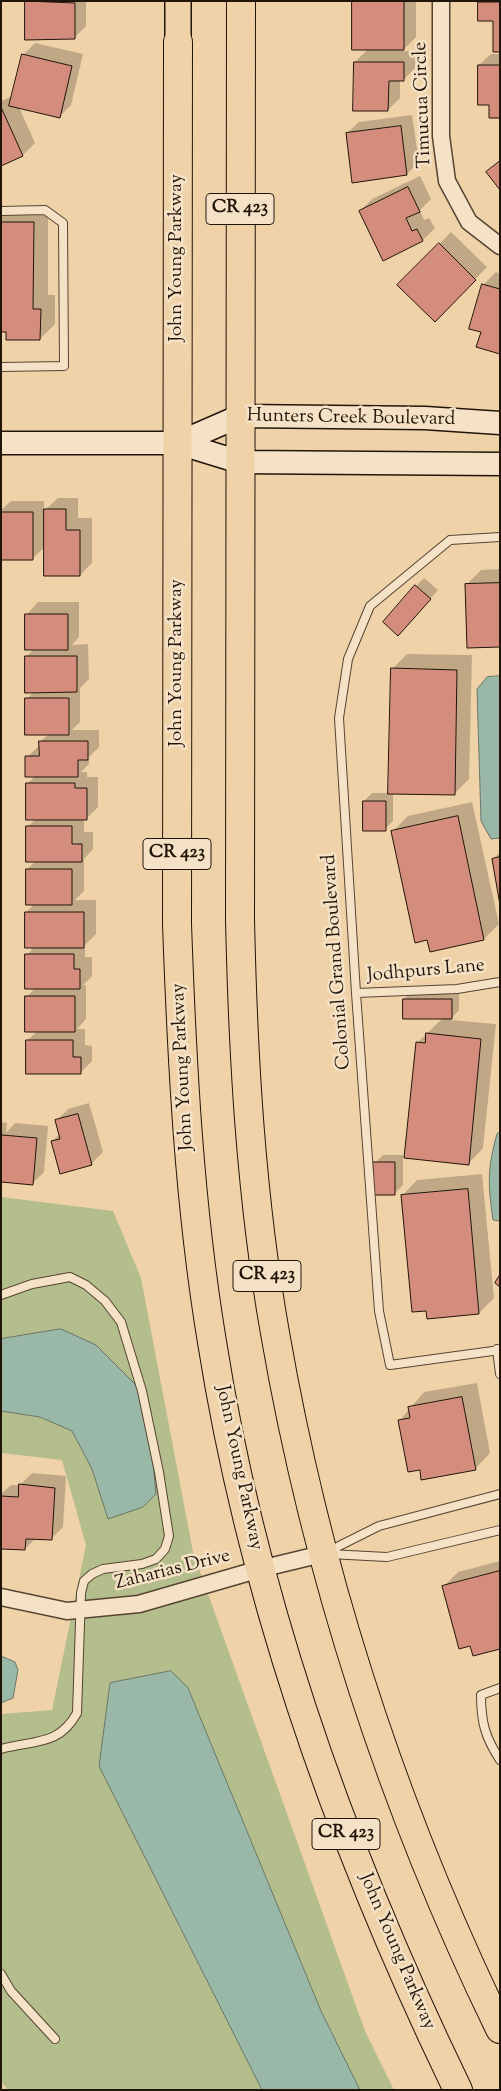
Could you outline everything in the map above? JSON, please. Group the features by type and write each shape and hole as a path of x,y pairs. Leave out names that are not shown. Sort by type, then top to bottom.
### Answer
{"highway":[{"name":"CR 423","path":"241,1 240,919 242,1015 255,1183 275,1332 298,1450 322,1554 376,1732 412,1829 451,1924 500,2030"},
{"name":"John Young Parkway","path":"178,42 177,924 181,1039 189,1162 212,1341 227,1426 260,1569 295,1685 366,1887 408,1985 458,2090"}],"main road":[{"name":"John Young Parkway","path":"178,1 178,42"}],"street":[{"name":"Timucua Circle","path":"441,1 441,136 448,181 468,222 500,246"},
{"name":"Hunters Creek Boulevard","path":"178,443 240,416 425,418 500,423"},
{"name":"Hunters Creek Boulevard","path":"1,443 178,443 240,462 500,464"},
{"name":"Zaharias Drive","path":"1,1597 67,1610 140,1604 260,1569 322,1554"}],"lane":[{"path":"1,210 45,210 63,223 64,366 1,367"},
{"name":"Colonial Grand Boulevard","path":"500,537 450,540 406,574 370,606 348,659 339,718 356,993 379,1311 390,1365 498,1349 500,1374"},
{"name":"Jodhpurs Lane","path":"356,993 457,989 500,982"},
{"path":"1,1294 32,1284 70,1277 86,1285 105,1301 121,1322 142,1391 159,1472 169,1536 165,1549 156,1559 129,1568 103,1569 92,1574 84,1581 80,1609 79,1695 77,1713 70,1726 57,1736 1,1748"},
{"path":"322,1554 379,1526 500,1494"},
{"path":"322,1554 387,1557 500,1530"},
{"path":"500,1688 481,1695 481,1715 488,1742 500,1760"},
{"path":"1,1974 11,1991 55,2039"}],"green space":[{"path":"1,1197 113,1211 141,1278 193,1552 365,2031 394,2090 8,2090 1,2081 1,1714 52,1710 86,1545 62,1460 1,1453"}],"shaded area":[{"path":"500,676 500,838 491,839 481,821 477,689 487,677"},
{"path":"500,1132 500,1221 493,1220 489,1177 491,1157 497,1134"},
{"path":"61,1329 96,1345 139,1388 151,1443 156,1494 143,1507 108,1519 92,1469 72,1431 40,1417 1,1411 1,1339"},
{"path":"1,1656 15,1662 18,1670 13,1698 1,1703"},
{"path":"171,1671 188,1688 321,2011 360,2090 262,2090 99,1766 110,1683"}],"building":[{"path":"25,1 75,3 75,39 25,40"},
{"path":"352,1 404,1 404,50 352,50"},
{"path":"478,2 500,2 500,52 493,52 493,21 478,21"},
{"path":"22,54 72,66 60,118 9,106"},
{"path":"354,62 404,62 404,81 389,81 388,111 353,111"},
{"path":"478,65 500,65 500,118 489,118 489,105 478,105"},
{"path":"1,107 23,156 1,166"},
{"path":"401,126 407,175 352,183 346,133"},
{"path":"500,161 500,190 486,172"},
{"path":"408,187 420,212 406,218 412,231 417,229 423,241 383,261 359,211"},
{"path":"1,222 34,222 33,309 41,309 40,340 6,340 6,332 1,332"},
{"path":"439,243 476,280 435,322 397,285"},
{"path":"482,284 500,289 500,354 476,347 481,332 469,329"},
{"path":"44,509 66,509 66,530 80,530 80,576 44,576"},
{"path":"1,512 33,512 33,560 1,560"},
{"path":"500,583 500,647 467,648 465,584"},
{"path":"415,585 431,599 398,636 383,622"},
{"path":"25,614 68,614 68,650 25,650"},
{"path":"25,656 77,656 77,692 25,693"},
{"path":"391,668 457,670 455,795 388,794"},
{"path":"25,698 69,698 69,735 25,735"},
{"path":"39,741 88,741 88,760 78,760 78,777 25,777 25,756 39,756"},
{"path":"26,783 75,783 75,788 87,788 87,820 26,820"},
{"path":"363,801 386,801 386,831 363,831"},
{"path":"458,816 484,940 430,952 427,940 415,943 391,831"},
{"path":"26,826 72,826 72,844 82,844 82,862 26,862"},
{"path":"500,857 500,905 492,859"},
{"path":"26,869 72,869 72,905 26,905"},
{"path":"25,912 84,912 84,948 25,948"},
{"path":"25,954 74,954 74,969 80,969 80,989 25,989"},
{"path":"25,996 75,996 75,1032 25,1032"},
{"path":"403,999 452,999 452,1019 403,1019"},
{"path":"426,1033 481,1039 469,1165 404,1158 416,1042 425,1043"},
{"path":"26,1040 73,1040 73,1057 81,1057 81,1074 26,1074"},
{"path":"78,1114 92,1165 60,1174 51,1141 60,1139 55,1120"},
{"path":"2,1135 37,1138 33,1185 1,1182"},
{"path":"373,1162 395,1162 395,1195 373,1195"},
{"path":"468,1189 479,1314 427,1319 426,1311 412,1312 401,1195"},
{"path":"500,1275 500,1287 495,1283"},
{"path":"462,1397 476,1470 421,1480 420,1470 408,1472 398,1420 410,1418 408,1407"},
{"path":"19,1484 55,1488 52,1540 26,1539 25,1550 1,1549 1,1496 18,1497"},
{"path":"500,1571 500,1649 473,1656 470,1646 459,1649 442,1586"}]}
